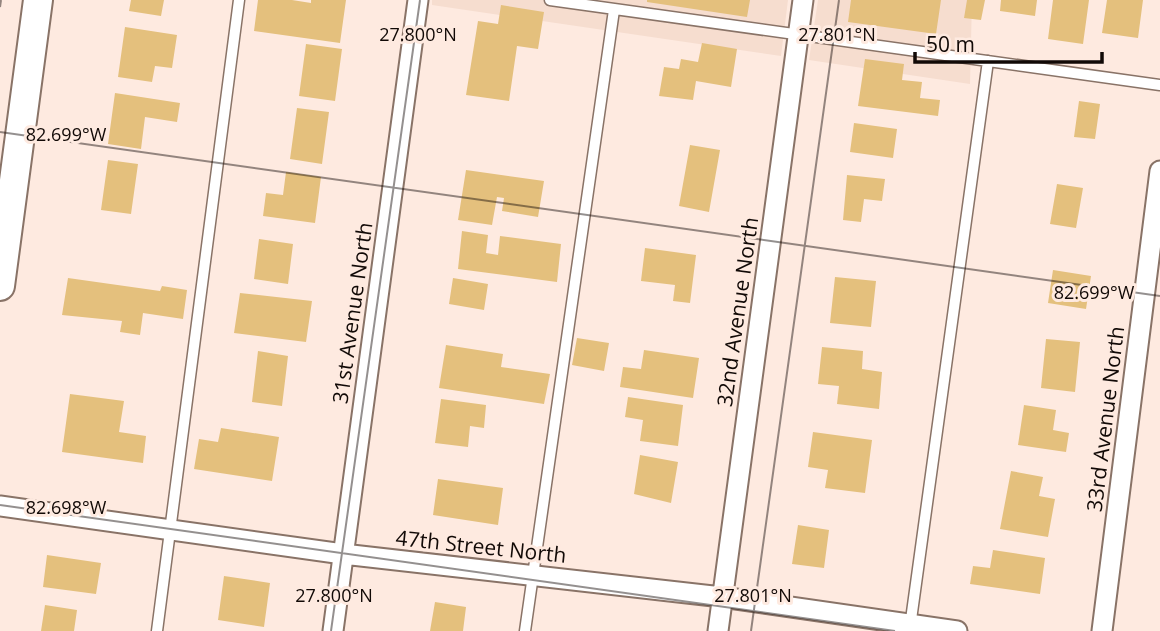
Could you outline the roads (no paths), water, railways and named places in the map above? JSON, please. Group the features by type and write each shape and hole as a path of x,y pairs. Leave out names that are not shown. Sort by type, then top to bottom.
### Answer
{"street":[{"path":"0,286 38,0"},
{"name":"31st Avenue North","path":"333,631 418,0"},
{"name":"32nd Avenue North","path":"718,631 803,0"},
{"name":"33rd Avenue North","path":"1102,631 1160,172"},
{"name":"47th Street North","path":"0,506 344,554 722,597 910,628 957,631"}],"lane":[{"path":"157,631 239,0"},
{"path":"550,0 1160,85"},
{"path":"525,631 614,10"},
{"path":"910,628 988,61"}]}
